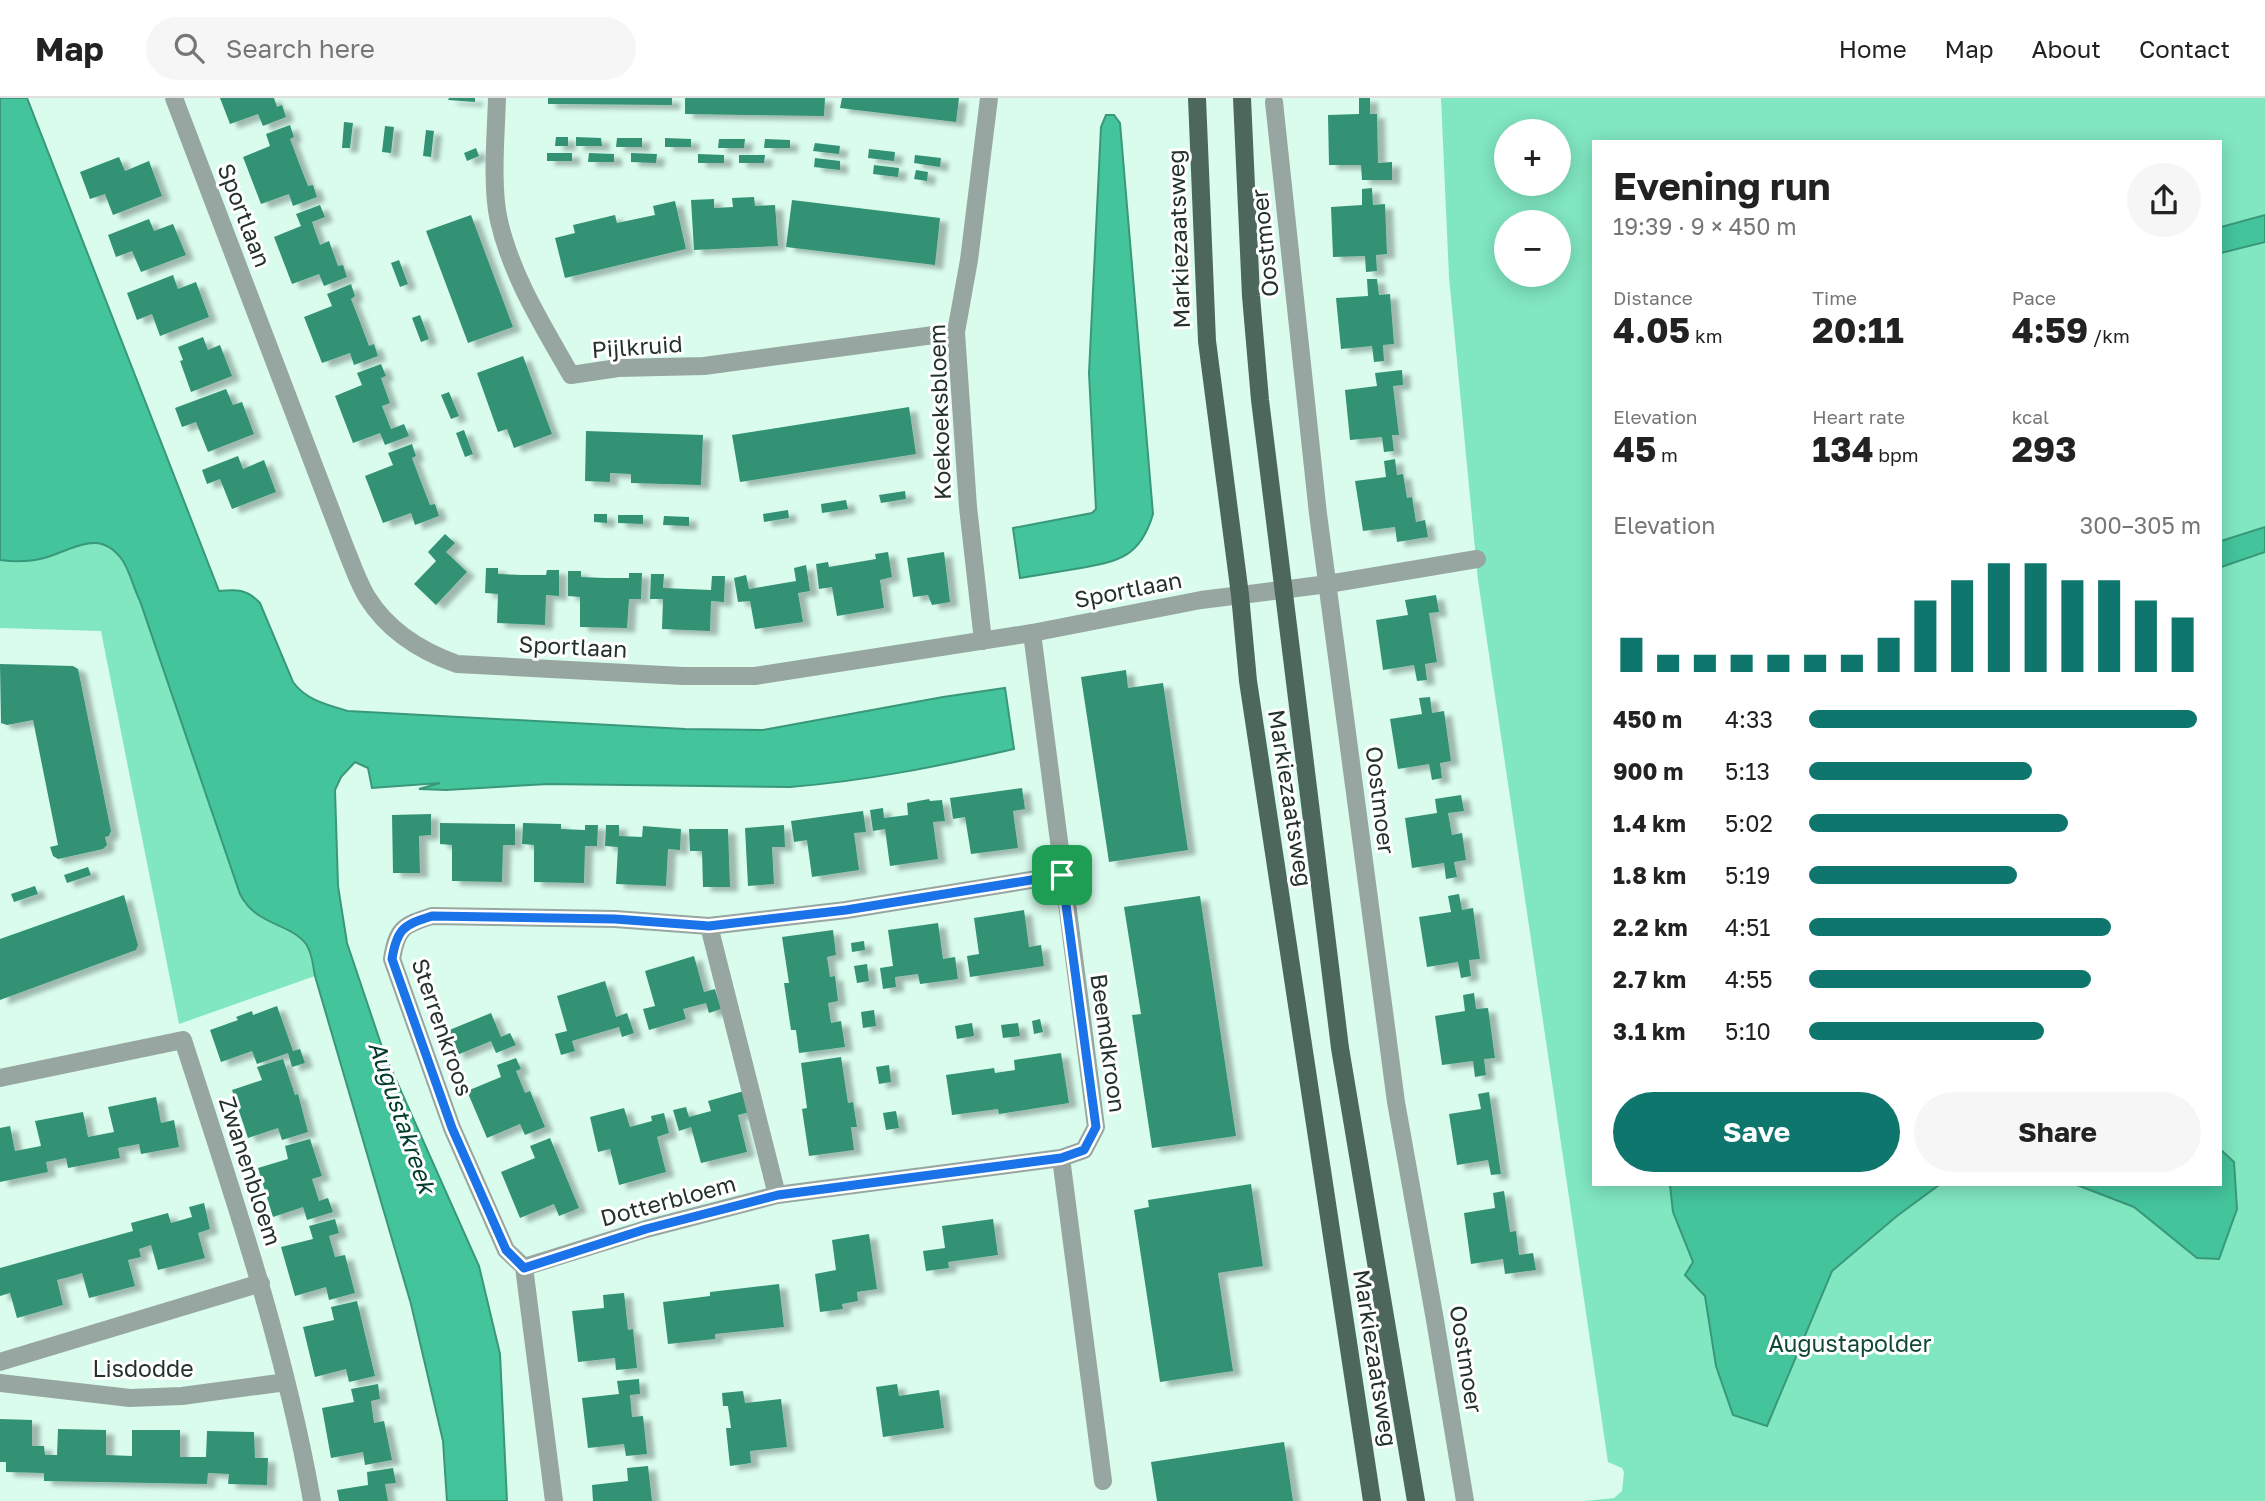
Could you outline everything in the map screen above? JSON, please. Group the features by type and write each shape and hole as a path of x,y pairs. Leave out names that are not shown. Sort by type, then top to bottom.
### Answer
{"main road":[{"name":"Markiezaatsweg","path":"1197,98 1207,341 1240,595 1248,681 1372,1501"},
{"name":"Markiezaatsweg","path":"1242,98 1251,296 1260,400 1283,590 1340,1048 1416,1501"}],"street":[{"name":"Sportlaan","path":"174,98 345,547 368,598 406,640 429,654 457,664 682,676 755,676 1032,633 1200,600 1328,584 1477,559"},
{"name":"Pijlkruid","path":"497,98 495,166 498,219 517,280 571,375 618,368 704,366 956,332"},
{"name":"Koekoeksbloem","path":"982,641 968,507 956,332 969,260 989,98"},
{"name":"Oostmoer","path":"1275,102 1318,514 1396,1102 1436,1320 1465,1501"},
{"name":"Beemdkroon","path":"1032,633 1096,1127 1084,1150 1061,1158"},
{"name":"Sterrenkroos","path":"524,1268 506,1250 452,1128 392,959 395,940 406,924 432,916 615,919 709,926 846,910 1062,875"},
{"path":"709,926 778,1195"},
{"name":"Zwanenbloem","path":"0,1079 183,1040 261,1283 312,1501"},
{"path":"1061,1158 1104,1481"},
{"name":"Dotterbloem","path":"524,1268 646,1229 778,1195 1061,1158"},
{"path":"524,1268 554,1501"},
{"name":"Lisdodde","path":"0,1362 261,1283"},
{"name":"Lisdodde","path":"0,1383 130,1398 182,1396 286,1382"}],"green space":[{"name":"Augustapolder","path":"1441,98 2265,98 2265,1501 1585,1501 1614,1498 1622,1491 1624,1472 1622,1468 1608,1462 1478,580 1449,277"},
{"path":"86,543 109,547 117,553 127,569 244,903 261,918 307,944 315,976 179,1024 101,631 0,628 0,560 33,559"}],"water":[{"name":"Augustakreek","path":"0,98 27,98 219,591 241,591 260,603 293,682 311,698 348,711 685,729 763,730 1005,688 1014,749 847,781 790,787 548,784 419,789 440,783 372,788 368,768 355,762 341,777 335,790 338,886 347,943 384,1053 479,1266 500,1354 507,1501 447,1501 443,1441 411,1304 310,951 299,937 255,912 240,894 140,601 123,561 105,545 96,543 76,546 38,559 0,560"},
{"path":"1106,115 1114,115 1120,123 1153,514 1141,541 1124,556 1103,564 1020,578 1013,528 1092,513 1096,509 1089,373 1101,127"},
{"path":"2265,215 2265,242 2222,253 2222,227"},
{"path":"2265,527 2265,552 2222,567 2222,541"},
{"path":"2222,1151 2234,1162 2237,1209 2219,1259 2197,1258 2134,1207 2080,1186 2222,1186"},
{"path":"1670,1186 1938,1186 1897,1216 1832,1271 1767,1426 1733,1415 1716,1366 1705,1296 1685,1275 1693,1262 1673,1212"}],"building":[{"path":"220,98 274,98 277,107 282,105 286,117 263,126 258,114 230,124"},
{"path":"475,98 475,102 448,100"},
{"path":"548,98 672,98 672,105 548,104"},
{"path":"685,98 825,98 824,116 685,114"},
{"path":"842,98 959,98 956,122 840,108"},
{"path":"1359,98 1370,98 1370,114 1377,114 1378,163 1392,162 1392,180 1362,180 1361,165 1329,165 1328,115 1359,114"},
{"path":"344,122 353,123 350,148 342,148"},
{"path":"290,125 294,137 290,139 299,163 308,186 313,185 317,197 293,206 289,194 261,204 243,157 270,146 266,134"},
{"path":"385,126 394,127 391,153 382,152"},
{"path":"426,130 434,131 431,157 423,156"},
{"path":"556,137 568,137 568,146 555,146"},
{"path":"576,137 601,138 602,146 576,146"},
{"path":"617,138 642,138 642,147 616,147"},
{"path":"665,138 691,139 691,147 665,147"},
{"path":"719,139 745,139 744,148 718,148"},
{"path":"765,139 790,140 790,148 764,148"},
{"path":"815,143 840,146 839,154 813,151"},
{"path":"476,148 479,156 467,161 464,153"},
{"path":"869,149 895,152 894,161 868,158"},
{"path":"547,153 572,153 572,161 547,161"},
{"path":"589,153 614,154 614,162 588,162"},
{"path":"631,153 657,154 656,163 631,162"},
{"path":"698,154 724,155 724,163 698,163"},
{"path":"739,155 765,155 764,163 739,163"},
{"path":"915,155 941,158 940,167 914,163"},
{"path":"119,157 125,171 149,161 162,196 113,215 105,194 90,199 80,172"},
{"path":"815,158 840,161 840,170 814,167"},
{"path":"874,165 899,168 898,177 873,174"},
{"path":"916,170 928,172 927,181 914,179"},
{"path":"1372,188 1373,205 1385,204 1387,254 1376,255 1377,271 1366,272 1365,256 1333,257 1331,207 1362,205 1362,189"},
{"path":"754,197 755,206 775,205 778,246 694,250 691,200 714,199 714,208 733,207 732,198"},
{"path":"792,200 940,218 935,265 786,247"},
{"path":"675,201 686,249 565,278 555,238 575,233 573,225 615,215 617,223 655,215 653,206"},
{"path":"320,205 325,217 312,222 320,245 329,241 338,266 343,265 347,277 324,286 319,274 292,284 274,237 301,226 296,214"},
{"path":"471,215 513,327 468,343 426,231"},
{"path":"149,219 154,231 173,224 186,255 141,272 132,251 116,257 108,235"},
{"path":"399,260 408,284 400,287 391,263"},
{"path":"173,275 178,289 196,282 209,317 160,336 152,314 137,320 127,293"},
{"path":"1367,279 1377,279 1379,295 1390,294 1394,344 1383,345 1384,361 1374,362 1372,346 1341,349 1336,298 1368,296"},
{"path":"351,284 355,296 351,299 369,346 374,344 378,356 354,365 350,353 322,363 304,317 332,306 327,294"},
{"path":"420,315 429,339 421,342 412,318"},
{"path":"203,337 208,350 220,345 232,376 191,392 178,347"},
{"path":"523,356 552,434 514,448 507,429 498,432 477,373"},
{"path":"381,364 386,376 381,378 390,403 382,406 391,429 404,424 409,436 385,445 380,433 353,443 335,396 362,385 357,373"},
{"path":"1402,370 1403,385 1393,386 1399,435 1392,435 1394,451 1384,452 1382,437 1350,440 1345,390 1377,386 1375,373"},
{"path":"226,389 233,405 242,402 254,434 208,452 196,422 182,427 175,408"},
{"path":"449,392 459,416 451,419 441,395"},
{"path":"909,407 916,454 740,482 732,435"},
{"path":"464,430 473,454 465,457 456,433"},
{"path":"586,431 703,435 701,485 631,483 631,474 610,473 610,482 585,481"},
{"path":"412,444 416,456 412,458 430,505 435,504 439,516 415,525 411,513 383,523 365,476 393,465 388,453"},
{"path":"238,456 243,469 264,460 276,492 232,509 220,479 207,484 202,470"},
{"path":"1395,459 1397,475 1403,474 1407,498 1412,497 1416,522 1425,520 1428,537 1397,542 1395,527 1363,531 1355,481 1386,477 1384,461"},
{"path":"905,491 906,499 881,503 879,495"},
{"path":"846,500 848,509 822,513 821,504"},
{"path":"788,510 789,518 764,522 763,514"},
{"path":"594,514 607,514 607,523 594,522"},
{"path":"618,515 643,515 643,524 618,523"},
{"path":"664,516 689,517 689,526 663,525"},
{"path":"445,534 455,543 446,552 467,572 436,605 414,584 436,561 428,552"},
{"path":"888,552 892,577 880,580 884,608 837,616 832,587 819,589 816,564 828,562 829,567 876,559 875,554"},
{"path":"944,552 950,602 932,605 928,595 913,597 907,558"},
{"path":"806,565 810,591 798,593 803,622 755,629 750,601 738,602 734,578 746,575 749,589 796,581 794,568"},
{"path":"486,568 498,568 498,574 522,575 546,575 547,570 559,570 559,596 546,595 545,625 497,623 498,594 485,593"},
{"path":"568,571 581,571 581,577 605,578 629,578 629,573 642,573 641,599 629,599 627,628 580,627 580,597 568,596"},
{"path":"651,574 664,574 663,588 711,590 712,576 725,576 724,602 711,601 710,631 662,629 663,599 650,599"},
{"path":"1436,595 1439,612 1429,613 1437,662 1425,664 1427,680 1417,681 1414,665 1383,670 1376,620 1408,615 1405,600"},
{"path":"0,664 73,666 78,669 111,831 109,836 105,837 107,845 103,849 58,859 53,856 50,847 58,845 33,720 7,725 1,723"},
{"path":"1126,670 1128,688 1163,683 1188,850 1109,862 1081,677"},
{"path":"1430,697 1432,713 1444,711 1451,761 1440,763 1442,778 1432,780 1429,764 1398,769 1390,719 1422,714 1419,698"},
{"path":"1022,788 1025,809 1013,811 1018,848 971,854 965,817 953,819 950,798"},
{"path":"1461,795 1464,811 1448,813 1452,835 1462,833 1466,860 1454,862 1457,877 1446,879 1444,863 1412,868 1405,818 1437,813 1435,799"},
{"path":"929,799 942,800 945,821 933,822 938,859 890,866 885,829 873,831 870,810 883,808 884,818 908,815 907,803"},
{"path":"863,811 866,832 854,833 859,870 812,877 807,840 794,842 791,821"},
{"path":"431,814 431,835 419,836 420,873 393,873 392,815"},
{"path":"440,823 515,824 515,845 503,845 502,882 452,881 452,845 440,844"},
{"path":"523,823 561,824 561,829 585,830 585,825 598,825 597,846 585,846 584,883 534,882 534,845 522,844"},
{"path":"606,825 619,825 619,836 642,837 643,826 681,829 680,850 668,849 666,886 616,884 618,847 605,846"},
{"path":"784,825 785,847 772,847 774,884 748,886 745,828"},
{"path":"689,829 728,829 730,887 703,887 702,851 690,851"},
{"path":"88,867 91,875 67,883 64,875"},
{"path":"35,886 38,894 14,902 11,894"},
{"path":"1459,894 1462,910 1473,908 1480,959 1469,960 1471,976 1461,978 1458,962 1427,967 1419,917 1451,912 1448,896"},
{"path":"124,895 138,945 136,950 0,1000 0,939"},
{"path":"1200,896 1236,1136 1152,1148 1132,1015 1141,1014 1124,907"},
{"path":"1024,910 1029,947 1041,945 1044,966 970,977 967,956 979,954 974,918"},
{"path":"938,923 943,959 955,957 958,979 920,984 918,974 895,977 896,987 883,989 880,968 893,966 888,930"},
{"path":"833,930 836,955 827,957 830,977 835,976 838,1001 828,1003 831,1023 841,1021 845,1047 799,1053 796,1030 791,1030 784,983 789,983 782,937"},
{"path":"864,941 865,950 852,952 851,943"},
{"path":"694,956 704,992 715,989 721,1009 709,1013 706,1003 683,1009 686,1019 649,1030 643,1009 655,1006 645,971"},
{"path":"867,964 869,981 857,983 854,966"},
{"path":"605,981 616,1017 627,1013 634,1033 622,1037 619,1027 595,1034 572,1041 575,1051 561,1055 555,1034 567,1031 557,996"},
{"path":"1474,993 1476,1009 1488,1008 1495,1058 1484,1059 1486,1075 1475,1077 1473,1061 1442,1065 1435,1016 1465,1011 1463,995"},
{"path":"277,1006 293,1051 300,1049 305,1063 292,1067 288,1053 257,1064 252,1051 221,1062 210,1030 238,1020 236,1017 252,1011 253,1015"},
{"path":"874,1010 876,1026 863,1028 861,1012"},
{"path":"491,1013 501,1037 510,1033 516,1045 496,1053 491,1041 457,1055 447,1031"},
{"path":"1040,1019 1043,1032 1034,1034 1032,1021"},
{"path":"972,1023 974,1036 957,1039 955,1026"},
{"path":"1018,1023 1020,1036 1003,1038 1001,1025"},
{"path":"1061,1053 1069,1103 999,1114 998,1109 952,1115 946,1075 994,1068 995,1073 1015,1070 1014,1060"},
{"path":"841,1057 848,1103 853,1102 857,1127 851,1127 854,1150 809,1156 802,1109 807,1108 801,1063"},
{"path":"516,1058 521,1069 516,1071 525,1093 530,1091 545,1127 525,1135 520,1124 487,1138 467,1091 501,1077 497,1065"},
{"path":"283,1059 295,1095 298,1094 308,1132 282,1140 278,1128 248,1138 232,1090 262,1080 257,1067"},
{"path":"889,1065 891,1082 879,1084 876,1067"},
{"path":"744,1091 750,1112 738,1115 747,1152 701,1163 691,1127 679,1131 673,1110 686,1107 689,1117 711,1111 708,1101"},
{"path":"1489,1092 1501,1174 1491,1175 1488,1160 1457,1165 1449,1114 1481,1109 1478,1094"},
{"path":"156,1097 161,1123 174,1120 179,1147 141,1154 139,1144 118,1148 120,1158 68,1168 66,1158 46,1162 48,1172 0,1182 0,1128 10,1126 15,1151 41,1146 35,1121 83,1112 88,1137 114,1132 108,1107"},
{"path":"624,1108 630,1127 652,1121 651,1116 664,1113 669,1133 657,1137 666,1172 619,1185 610,1149 598,1152 590,1117"},
{"path":"896,1111 899,1128 886,1130 883,1113"},
{"path":"550,1138 579,1208 559,1216 554,1204 520,1218 501,1172 535,1158 530,1146"},
{"path":"310,1139 322,1176 312,1179 319,1201 328,1198 333,1212 307,1220 303,1207 273,1217 258,1168 288,1159 285,1146"},
{"path":"1251,1184 1263,1266 1218,1273 1233,1371 1160,1382 1134,1210 1149,1207 1148,1200"},
{"path":"1504,1191 1510,1232 1516,1231 1519,1255 1533,1253 1536,1270 1505,1274 1503,1259 1471,1264 1464,1213 1495,1208 1493,1193"},
{"path":"204,1203 210,1229 198,1233 205,1258 158,1270 151,1245 139,1249 141,1257 128,1260 135,1286 89,1298 82,1273 57,1280 63,1305 17,1318 10,1293 0,1296 0,1268 133,1231 131,1223 168,1213 171,1223 192,1217 189,1207"},
{"path":"335,1219 339,1233 329,1236 335,1257 345,1255 355,1293 329,1300 326,1287 295,1296 281,1247 313,1239 309,1226"},
{"path":"993,1219 998,1255 948,1262 949,1268 926,1271 923,1251 945,1248 942,1226"},
{"path":"869,1234 877,1289 857,1292 858,1301 842,1304 843,1309 820,1312 815,1274 836,1270 832,1240"},
{"path":"779,1284 784,1327 715,1334 715,1339 668,1344 663,1302 710,1296 710,1292"},
{"path":"624,1293 628,1330 633,1329 637,1368 616,1370 615,1358 578,1362 572,1311 604,1308 603,1295"},
{"path":"357,1301 375,1376 349,1382 346,1369 315,1377 303,1327 334,1320 331,1307"},
{"path":"639,1379 640,1394 630,1395 632,1417 643,1416 647,1454 626,1456 624,1444 588,1448 582,1398 619,1394 617,1381"},
{"path":"378,1384 380,1399 371,1401 374,1423 384,1421 392,1460 365,1465 363,1452 331,1458 322,1408 354,1402 351,1389"},
{"path":"897,1384 899,1396 939,1390 944,1428 883,1437 876,1387"},
{"path":"743,1391 745,1403 781,1399 787,1447 750,1451 751,1463 730,1466 726,1428 731,1428 728,1406 723,1406 722,1393"},
{"path":"0,1419 32,1420 32,1446 44,1446 45,1455 57,1455 58,1429 106,1430 106,1455 132,1456 132,1430 180,1430 180,1457 206,1457 207,1431 254,1432 255,1458 268,1458 267,1485 228,1484 229,1474 208,1473 207,1484 44,1481 44,1473 6,1472 6,1462 0,1462"},
{"path":"1284,1442 1293,1501 1157,1501 1151,1462"},
{"path":"648,1466 652,1501 593,1501 592,1485 628,1481 627,1468"},
{"path":"393,1468 396,1483 385,1484 388,1501 339,1501 337,1490 368,1485 367,1472"}],"route":[{"path":"1062,875 1096,1127 1084,1150 1061,1158 778,1195 646,1229 524,1268 506,1250 452,1128 392,959 395,940 406,924 432,916 615,919 709,926 846,910 1062,875"}]}
